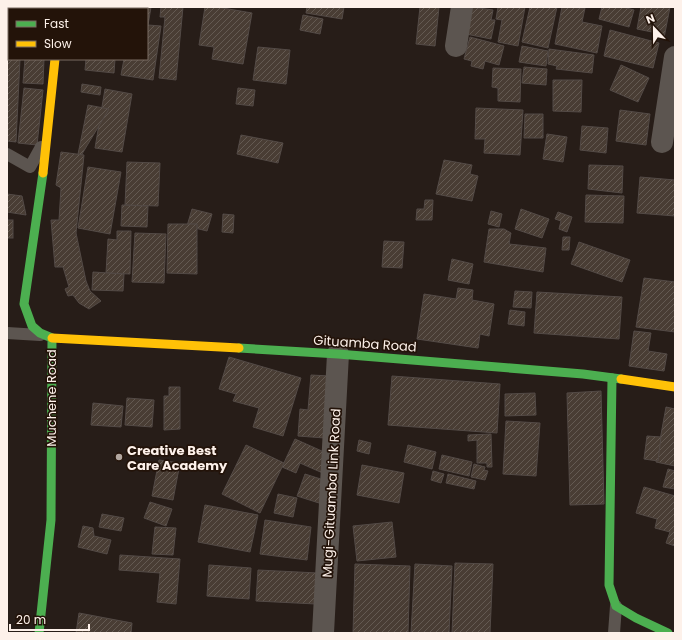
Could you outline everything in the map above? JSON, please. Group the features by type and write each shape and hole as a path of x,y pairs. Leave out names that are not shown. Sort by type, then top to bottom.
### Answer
{"street":[{"path":"456,46 462,7"},
{"path":"662,142 675,56"},
{"name":"Muchene Road","path":"39,633 51,520 46,337 28,322 24,304 48,136 55,60"},
{"name":"Gituamba Road","path":"46,337 338,354 583,374 675,387"},
{"name":"Mugi-Gituamba Link Road","path":"323,633 338,354"},
{"path":"612,378 609,585 616,606 636,618 668,633"}],"lane":[{"path":"7,154 30,167 48,136"},
{"path":"7,333 46,337"},
{"path":"614,633 616,606"}],"building":[{"path":"100,7 121,7 121,8"},
{"path":"151,7 148,25 148,8 132,8"},
{"path":"161,7 183,7 176,80 159,78 165,17 160,17"},
{"path":"205,7 217,7 252,13 243,64 212,59 214,47 199,45"},
{"path":"307,7 344,7 342,19 306,13"},
{"path":"420,7 439,7 435,46 416,44"},
{"path":"472,7 493,10 491,20 495,20 491,39 466,34"},
{"path":"498,7 525,7 518,46 498,42 502,20 496,19"},
{"path":"530,7 557,7 548,48 522,42"},
{"path":"562,7 585,8 582,22 602,26 597,53 555,44"},
{"path":"602,7 623,7 634,10 629,27 599,19"},
{"path":"641,7 670,7 664,38 656,37 657,33 637,29"},
{"path":"303,15 323,19 320,34 300,30"},
{"path":"148,25 161,26 153,80 121,75 124,60 148,60"},
{"path":"610,30 659,43 653,68 604,56"},
{"path":"470,37 504,46 499,65 485,61 483,69 471,66 472,61 464,59"},
{"path":"522,46 548,51 546,66 519,62"},
{"path":"258,47 290,50 286,84 253,80"},
{"path":"549,49 594,55 592,73 556,69 557,66 548,64"},
{"path":"8,56 8,60 20,60 16,142 7,141"},
{"path":"25,60 44,60 43,84 23,83"},
{"path":"86,60 115,60 114,73 85,70"},
{"path":"621,65 649,78 638,102 610,90"},
{"path":"524,67 547,69 546,85 522,83"},
{"path":"493,68 521,69 520,102 498,101 498,88 492,87"},
{"path":"553,80 582,80 581,112 553,111"},
{"path":"82,84 101,87 100,95 81,92"},
{"path":"24,88 43,90 37,145 18,143"},
{"path":"238,88 255,90 253,106 236,104"},
{"path":"105,89 132,94 122,152 95,148"},
{"path":"88,105 109,109 76,164"},
{"path":"476,108 523,110 520,155 484,153 485,139 475,139"},
{"path":"620,110 650,114 646,145 616,141"},
{"path":"525,114 543,114 543,138 524,138"},
{"path":"582,126 608,128 606,153 580,150"},
{"path":"547,134 567,137 563,162 543,159"},
{"path":"241,135 283,143 278,163 237,154"},
{"path":"61,152 84,155 76,233 86,281 90,291 101,301 89,309 79,303 73,295 68,296 65,289 69,287 63,267 55,267 51,220 59,220 61,188 56,185"},
{"path":"444,160 472,165 470,174 478,176 472,201 436,194"},
{"path":"127,162 160,163 158,206 125,205"},
{"path":"589,165 623,166 622,193 588,189"},
{"path":"88,167 121,172 110,234 78,228"},
{"path":"640,177 675,180 675,216 637,213"},
{"path":"7,194 22,196 26,215 7,212"},
{"path":"586,195 624,196 623,223 585,222"},
{"path":"425,200 433,200 432,220 416,220 417,209 424,209"},
{"path":"122,205 148,206 147,227 121,226"},
{"path":"192,209 212,214 207,231 187,226"},
{"path":"521,209 549,219 542,238 515,229"},
{"path":"491,211 502,214 499,227 488,224"},
{"path":"558,212 572,217 567,232 559,229 561,221 555,219"},
{"path":"223,214 234,215 233,233 222,232"},
{"path":"7,220 13,220 13,238 7,238"},
{"path":"168,224 197,224 197,274 167,273"},
{"path":"489,229 504,229 511,233 509,244 546,248 543,272 484,262"},
{"path":"117,231 131,231 130,274 106,273 108,239 117,240"},
{"path":"135,233 166,234 164,283 132,282"},
{"path":"563,237 570,237 569,250 562,250"},
{"path":"384,241 404,242 402,268 382,267"},
{"path":"579,242 630,260 622,282 571,264"},
{"path":"452,259 473,264 469,284 448,280"},
{"path":"93,272 124,274 123,291 92,290"},
{"path":"644,278 675,282 675,332 636,327"},
{"path":"458,288 473,290 472,300 494,304 489,336 480,334 478,348 417,339 424,294 456,299"},
{"path":"515,291 532,292 531,308 513,307"},
{"path":"537,292 622,297 619,339 534,333"},
{"path":"510,310 525,312 524,326 508,324"},
{"path":"634,331 651,333 648,351 667,354 664,371 629,366"},
{"path":"229,357 301,378 283,436 253,427 259,408 233,401 236,394 219,389"},
{"path":"311,375 330,376 325,438 298,436 300,409 308,410"},
{"path":"392,376 500,384 497,433 388,425"},
{"path":"169,387 180,387 180,429 164,430 164,396 169,396"},
{"path":"601,391 604,504 570,505 567,393"},
{"path":"535,393 536,415 505,416 505,394"},
{"path":"127,398 154,400 152,427 125,425"},
{"path":"93,403 123,406 121,427 91,425"},
{"path":"666,407 675,409 675,466 656,462"},
{"path":"506,421 540,423 536,476 503,474"},
{"path":"491,434 492,467 487,467 487,463 477,463 477,440 468,441 468,435"},
{"path":"647,436 661,437 658,461 644,459"},
{"path":"295,439 333,456 325,474 300,463 296,473 282,467"},
{"path":"359,440 371,443 369,454 357,451"},
{"path":"246,445 284,463 260,513 222,494"},
{"path":"408,445 436,452 432,469 404,462"},
{"path":"442,455 472,462 469,476 439,469"},
{"path":"159,460 180,463 173,500 152,496"},
{"path":"474,464 485,467 484,470 488,471 485,480 471,477"},
{"path":"362,465 404,473 399,503 357,495"},
{"path":"668,469 675,471 675,489 663,487"},
{"path":"433,471 444,474 441,483 431,480"},
{"path":"305,474 327,481 319,503 297,496"},
{"path":"448,474 476,481 474,489 446,483"},
{"path":"644,487 675,496 675,546 666,543 670,532 655,528 657,519 636,513"},
{"path":"278,494 297,498 293,517 274,513"},
{"path":"150,502 172,509 166,526 144,518"},
{"path":"205,505 258,515 250,552 198,542"},
{"path":"102,514 124,518 121,531 99,527"},
{"path":"265,520 311,527 307,560 260,554"},
{"path":"392,522 396,557 357,561 353,526"},
{"path":"83,526 93,528 94,536 111,540 107,554 78,547"},
{"path":"155,527 176,528 173,555 152,554"},
{"path":"120,555 180,559 176,604 157,602 160,573 119,570"},
{"path":"455,563 493,564 490,633 452,633"},
{"path":"355,564 410,566 408,633 353,633"},
{"path":"415,564 452,566 449,633 411,633"},
{"path":"209,565 251,568 249,599 207,596"},
{"path":"258,570 318,573 316,604 256,601"},
{"path":"79,613 132,623 131,633 76,633"}],"traffic: fast":[{"path":"39,633 51,520 52,338 40,333 32,326 24,304 43,173"},
{"path":"239,348 338,354 583,374 621,379"},
{"path":"612,378 609,585 616,606 636,618 668,633"}],"traffic: slow":[{"path":"43,173 55,60"},
{"path":"52,338 239,348"},
{"path":"621,379 675,387"}],"place":[{"name":"Creative Best Care Academy","path":"119,457"}]}
